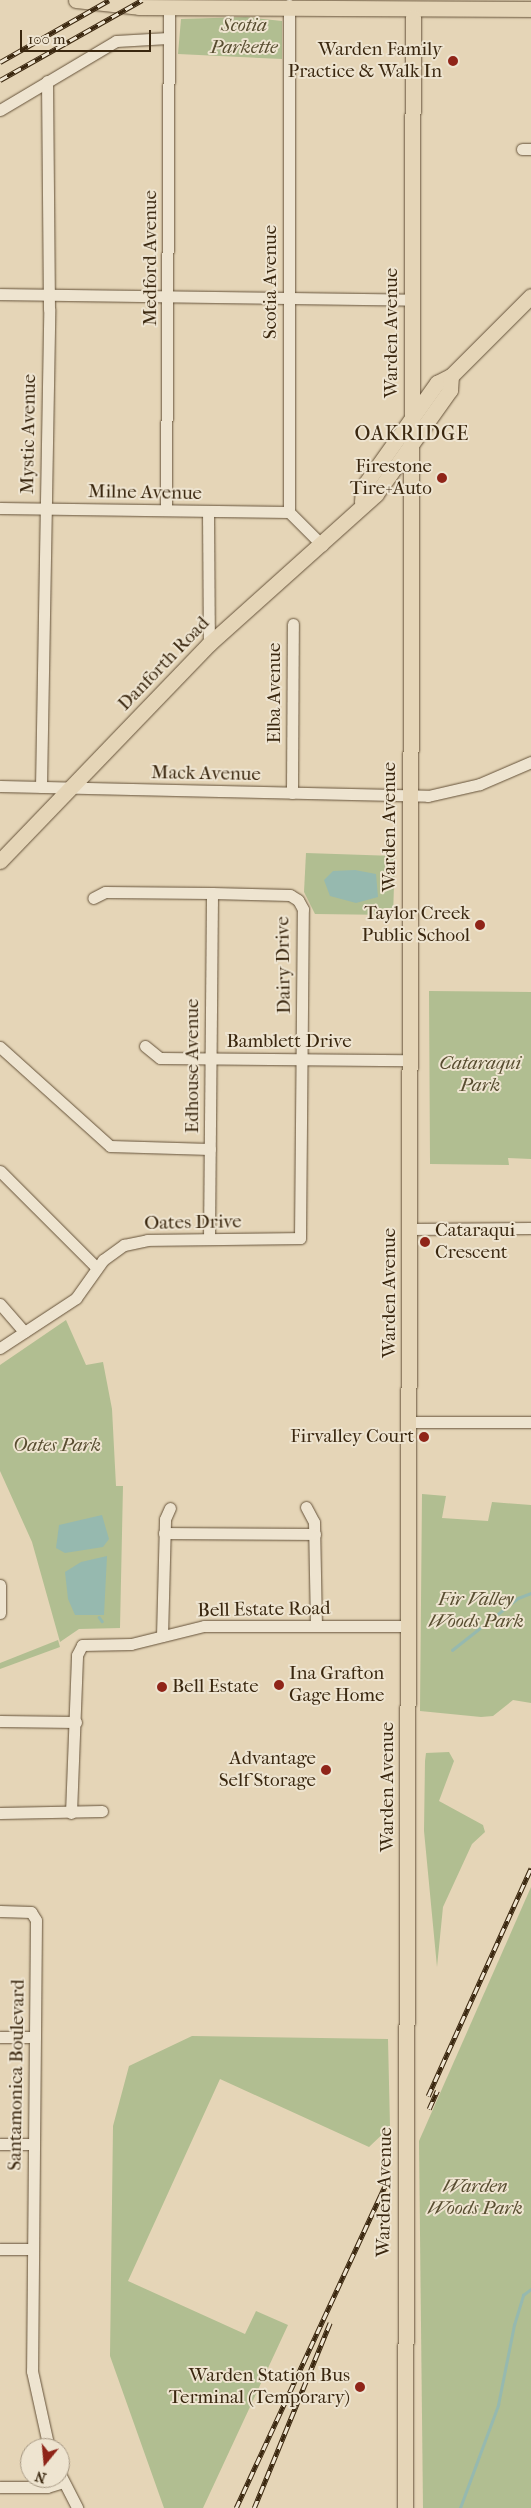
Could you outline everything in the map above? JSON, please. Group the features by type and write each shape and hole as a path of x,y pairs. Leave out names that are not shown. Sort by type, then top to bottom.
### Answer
{"main road":[{"path":"76,0 169,7 260,4 531,9"},
{"path":"221,0 260,4"},
{"name":"Warden Avenue","path":"405,2508 410,1422 409,1060 412,8"},
{"name":"Danforth Road","path":"362,502 363,487 437,383 450,376 531,296"},
{"name":"Danforth Road","path":"0,861 72,789 209,644 322,545 362,502 376,494 450,390 450,376"}],"street":[{"name":"Scotia Avenue","path":"289,5 289,512"},
{"name":"Medford Avenue","path":"166,509 169,297 169,7"},
{"path":"0,110 121,39 168,38"},
{"name":"Mystic Avenue","path":"41,787 48,295 47,82"},
{"path":"0,294 412,300"},
{"name":"Milne Avenue","path":"0,508 289,512"},
{"path":"208,511 209,644"},
{"path":"289,512 322,545"},
{"name":"Elba Avenue","path":"292,793 293,624"},
{"name":"Mack Avenue","path":"0,786 428,796 480,784 531,762"},
{"name":"Dairy Drive","path":"92,898 105,892 212,893 290,895 298,900 303,909 300,1238"},
{"name":"Edhouse Avenue","path":"210,1239 212,893"},
{"name":"Bamblett Drive","path":"145,1046 160,1058 409,1060"},
{"path":"0,1047 110,1146 210,1150"},
{"path":"0,1172 97,1268"},
{"path":"410,1229 531,1228"},
{"name":"Oates Drive","path":"24,1332 76,1298 111,1252 130,1244 210,1239 300,1238"},
{"path":"0,1304 24,1332 0,1348"},
{"path":"410,1422 531,1422"},
{"path":"306,1507 315,1534 316,1626"},
{"path":"162,1636 164,1533 170,1508"},
{"path":"164,1533 315,1534"},
{"path":"0,1585 0,1613"},
{"name":"Bell Estate Road","path":"71,1812 76,1722 77,1655 82,1645 131,1644 204,1626 408,1626"},
{"path":"0,1720 76,1722"},
{"path":"0,1814 102,1811"},
{"name":"Santamonica Boulevard","path":"0,1911 31,1912 36,1920 32,2371 46,2438"},
{"path":"0,2037 35,2037"},
{"path":"0,2144 34,2144"},
{"path":"0,2250 32,2249"},
{"path":"0,2487 20,2487"},
{"path":"67,2488 77,2508"}],"green space":[{"name":"Scotia Parkette","path":"246,17 282,21 282,59 178,54 181,19"},
{"path":"306,853 395,856 393,915 315,914 304,892"},
{"name":"Cataraqui Park","path":"429,991 531,992 531,1159 508,1158 509,1165 430,1164"},
{"name":"Oates Park","path":"66,1320 86,1365 103,1362 112,1409 116,1486 123,1486 120,1628 79,1629 60,1642 32,1542 0,1471 0,1365"},
{"name":"Fir Valley Woods Park","path":"422,1494 446,1496 442,1518 488,1521 492,1502 531,1505 531,1703 513,1700 493,1716 481,1717 420,1711"},
{"path":"58,1640 60,1647 0,1669 0,1663"},
{"path":"449,1752 454,1761 439,1801 483,1825 485,1832 472,1844 443,1907 437,1967 424,1831 425,1761 426,1753"},
{"name":"Warden Woods Park","path":"531,1887 531,2508 423,2508 419,2141"},
{"path":"192,2036 388,2039 390,2127 369,2147 220,2079 128,2281 245,2334 256,2311 288,2325 203,2508 164,2508 110,2356 113,2126 129,2066"}],"water":[{"path":"355,870 376,874 378,897 356,903 330,896 324,880 333,871"},
{"path":"102,1515 109,1539 103,1547 65,1553 56,1548 59,1525"},
{"path":"107,1556 104,1615 75,1615 68,1599 65,1572 81,1562"}],"waterway":[{"path":"452,1650 518,1598 531,1593"},
{"path":"99,1617 102,1621"},
{"path":"460,2508 498,2405 514,2325 523,2295 531,2289"}],"railway":[{"path":"0,62 109,0"},
{"path":"0,80 142,0"},
{"path":"428,2096 531,1868"},
{"path":"429,2109 437,2091"},
{"path":"236,2508 385,2186"},
{"path":"254,2508 330,2323"}],"place":[{"name":"Warden Family Practice & Walk In","path":"453,61"},
{"name":"Firestone Tire+Auto","path":"442,478"},
{"name":"Taylor Creek Public School","path":"480,925"},
{"name":"Cataraqui Crescent","path":"425,1242"},
{"name":"Firvalley Court","path":"424,1437"},
{"name":"Ina Grafton Gage Home","path":"279,1685"},
{"name":"Bell Estate","path":"162,1687"},
{"name":"Advantage Self Storage","path":"326,1770"},
{"name":"Warden Station Bus Terminal (Temporary)","path":"360,2387"}],"district":[{"name":"OAKRIDGE","path":"412,433"}]}
